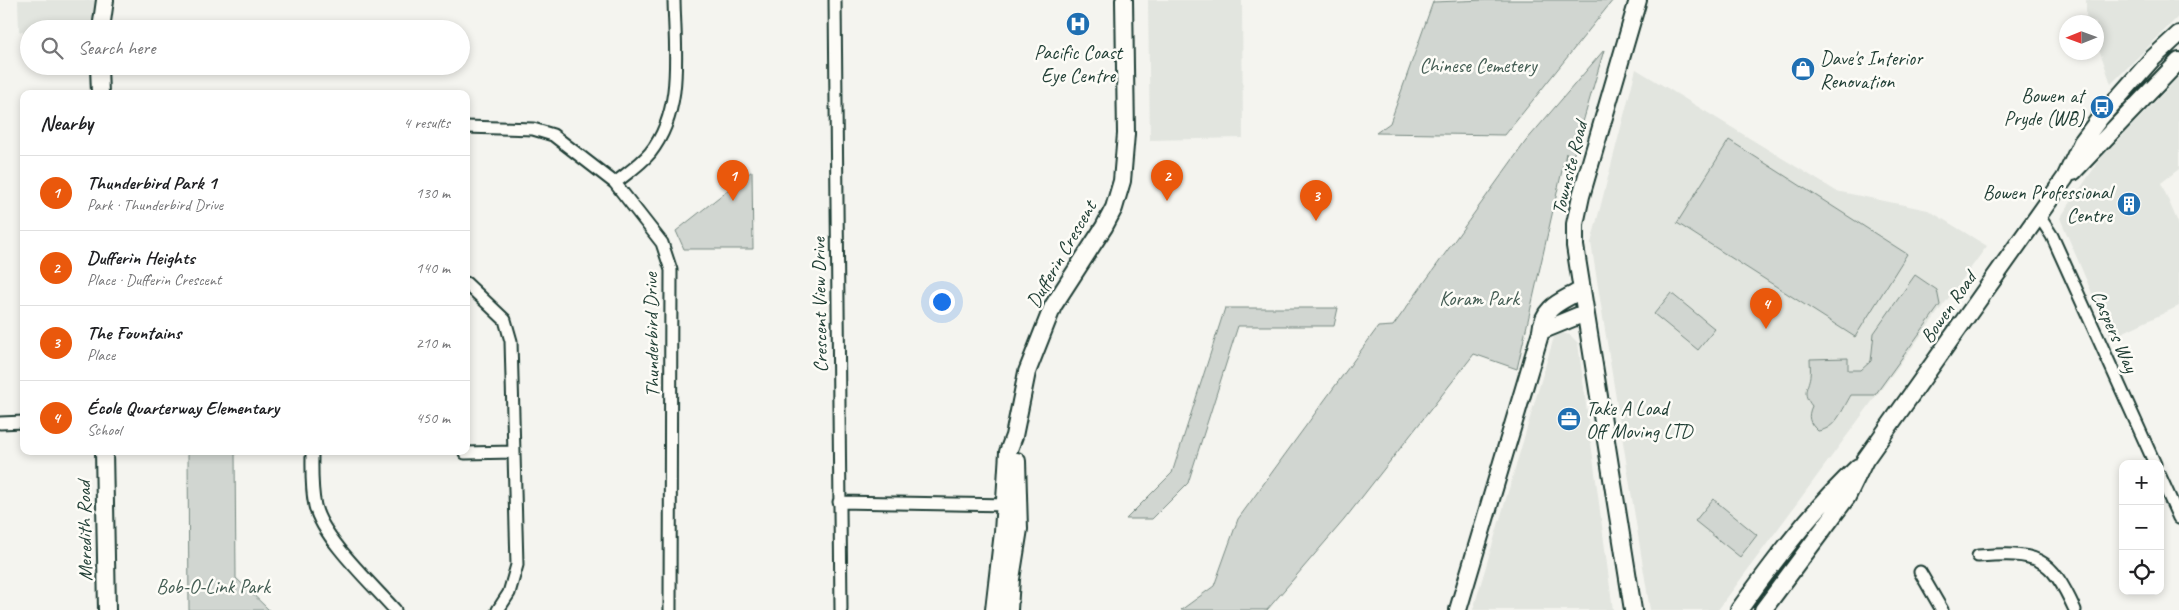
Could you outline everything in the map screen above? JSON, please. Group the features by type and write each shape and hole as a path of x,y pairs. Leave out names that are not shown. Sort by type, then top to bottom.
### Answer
{"street":[{"path":"102,20 105,0"},
{"path":"616,184 650,153 668,117 675,95 674,0"},
{"name":"Crescent View Drive","path":"835,0 841,610"},
{"name":"Dufferin Crescent","path":"994,610 1012,505 1017,453 1014,436 1025,380 1043,327 1064,287 1104,226 1120,189 1126,151 1124,0"},
{"name":"Townsite Road","path":"1633,610 1575,246 1576,224 1581,196 1638,0"},
{"name":"Bowen Road","path":"1763,610 1847,497 1865,460 2066,178 2082,142 2100,118 2153,58 2179,34"},
{"name":"Bowen Road","path":"2066,178 2096,150 2120,120 2179,61"},
{"path":"99,75 100,90"},
{"name":"Thunderbird Drive","path":"470,127 533,128 553,135 616,184 662,243 671,270 670,610"},
{"name":"Caspers Way","path":"2039,216 2052,236 2153,460"},
{"path":"470,287 505,320 509,334 517,565 509,593 498,610"},
{"path":"1458,610 1541,331 1542,319 1550,309 1581,290"},
{"path":"1541,331 1585,313"},
{"path":"0,423 20,422"},
{"path":"470,453 514,452"},
{"name":"Meredith Road","path":"104,455 107,610"},
{"path":"312,455 312,480 316,507 329,535 395,610"},
{"name":"Bowen Road","path":"1739,610 1837,486 1865,460"},
{"path":"2164,485 2179,518"},
{"path":"839,502 1012,505"},
{"name":"Dufferin Crescent","path":"1009,610 1010,580 1019,529 1012,505"},
{"path":"1978,556 2009,554 2041,560 2064,585 2075,610"},
{"path":"1920,572 1942,610"}],"shaded area":[{"path":"18,0 103,0 100,20 20,20 19,32"},
{"path":"1148,0 1242,0 1243,138 1150,140"},
{"path":"2086,0 2179,0 2179,16 2111,84 2103,60 2104,15 2086,15"},
{"path":"1636,69 1836,191 1928,210 1987,246 1718,610 1650,610 1591,243"},
{"path":"2179,77 2179,169 2161,183 2179,225 2179,306 2111,338 2060,218 2101,158"},
{"path":"1561,333 1570,335 1578,343 1613,610 1473,610 1554,337"}],"green space":[{"name":"Chinese Cemetery","path":"1613,0 1505,135 1376,133 1390,123 1433,2"},
{"name":"Koram Park","path":"1604,50 1567,177 1566,153 1517,369 1474,354 1344,520 1267,610 1181,610 1214,586 1238,519 1378,327 1393,326 1526,141"},
{"path":"1729,140 1907,254 1855,337 1677,223"},
{"path":"752,171 753,249 684,249 676,231"},
{"path":"1915,275 1937,290 1940,305 1875,395 1851,395 1834,423 1818,431 1810,420 1812,406 1806,394 1810,374 1810,359 1848,358 1848,370 1861,370 1871,361 1874,333"},
{"path":"1671,293 1715,329 1698,350 1654,314"},
{"path":"1225,308 1338,308 1334,326 1238,326 1188,483 1152,519 1126,519 1172,473"},
{"name":"Bob-O-Link Park","path":"188,455 235,455 236,578 269,610 189,610"},
{"path":"1713,499 1757,535 1740,557 1695,521"}],"place":[{"name":"Pacific Coast Eye Centre","path":"1078,24"},
{"name":"Dave's Interior Renovation","path":"1803,69"},
{"name":"Bowen at Pryde (WB)","path":"2102,107"},
{"name":"Thunderbird Park 1","path":"733,201"},
{"name":"Dufferin Heights","path":"1167,201"},
{"name":"Bowen Professional Centre","path":"2129,204"},
{"name":"The Fountains","path":"1316,221"},
{"name":"École Quarterway Elementary","path":"1766,329"},
{"name":"Take A Load Off Moving LTD","path":"1569,419"}]}
